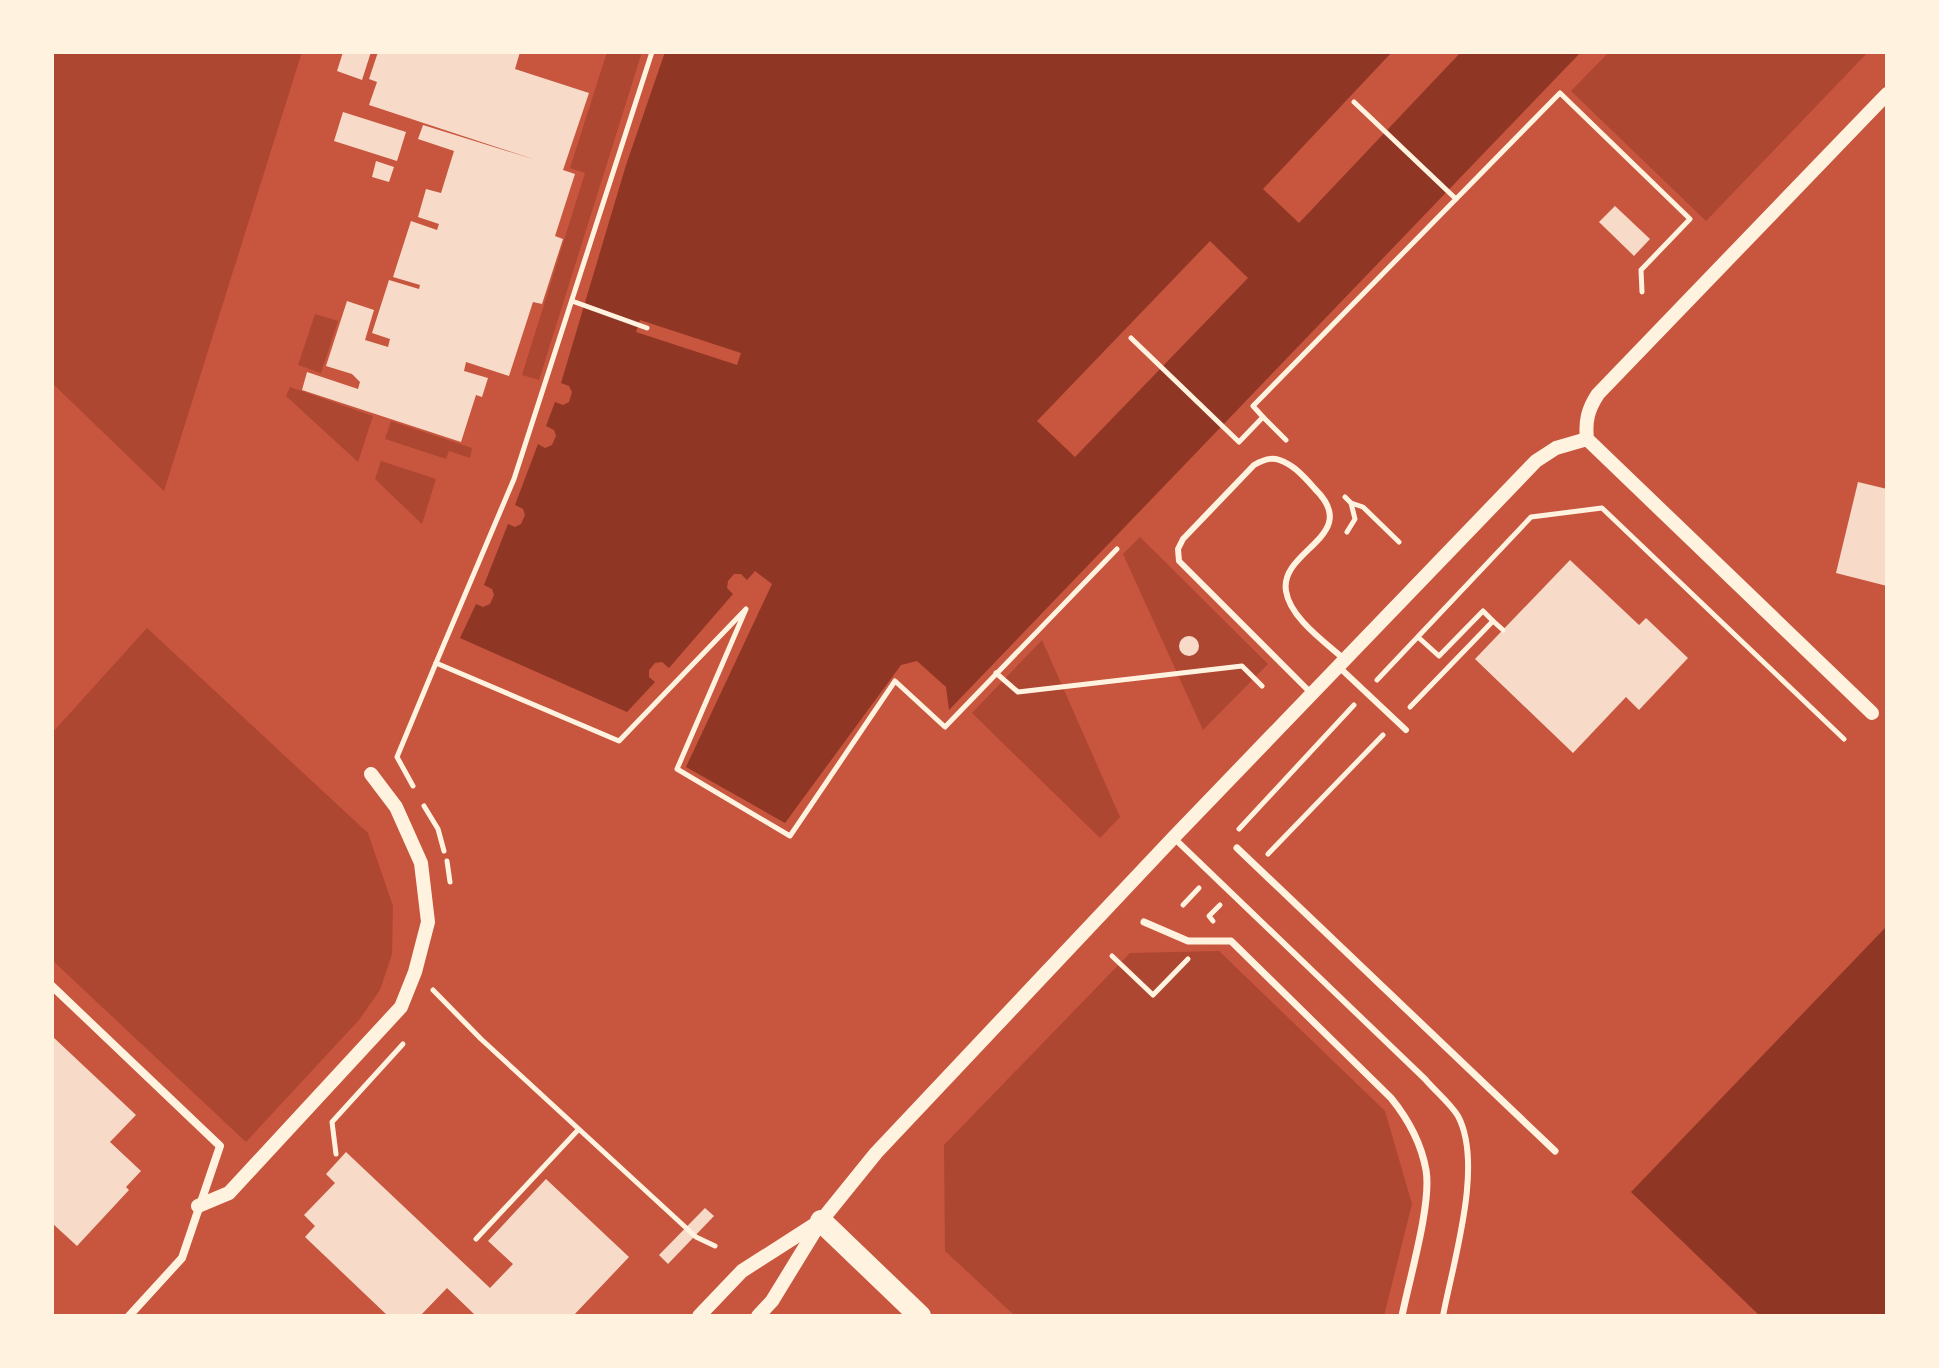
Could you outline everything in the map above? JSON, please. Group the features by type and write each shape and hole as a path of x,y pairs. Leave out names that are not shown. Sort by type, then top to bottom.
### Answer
{"highway":[{"path":"821,1221 920,1316"}],"street":[{"path":"1872,713 1587,439 1585,423 1598,394 1887,94"},
{"path":"758,1316 772,1301 821,1221 876,1153 1173,838 1536,461 1556,448 1587,439"},
{"path":"198,1206 229,1193 401,1007 415,972 428,922 421,863 396,807 371,774"},
{"path":"1237,848 1555,1151"},
{"path":"1144,922 1188,941 1231,941 1391,1098 1407,1118 1423,1159 1428,1192 1402,1316"},
{"path":"52,986 220,1146 182,1258 129,1316"},
{"path":"699,1316 742,1271 821,1221"}],"lane":[{"path":"1312,694 1179,561 1178,549 1183,539 1254,465 1266,458 1291,465 1325,499 1331,517 1326,532 1288,574 1285,588 1289,601 1366,692 1406,730"},
{"path":"1173,838 1425,1079 1457,1115 1467,1139 1470,1170 1443,1316"}],"path":[{"path":"652,52 575,302 514,479 436,663 619,741 746,609 677,769 790,836 895,681 945,727 1117,549"},
{"path":"1263,417 1253,406 1454,197 1560,93 1690,219 1641,270 1642,292"},
{"path":"1354,102 1454,197"},
{"path":"575,302 647,328"},
{"path":"1131,338 1227,431"},
{"path":"1237,848 1239,826 1531,517 1602,508 1844,739"},
{"path":"1418,637 1439,656 1483,611 1503,630"},
{"path":"1405,712 1493,621"},
{"path":"996,673 1018,692 1242,666 1262,686"},
{"path":"1263,860 1383,734"},
{"path":"1219,927 1209,916 1230,894"},
{"path":"1112,956 1153,995 1177,970"},
{"path":"415,972 578,1130 696,1237 715,1246"},
{"path":"476,1239 578,1130"}],"shaded area":[{"path":"52,52 302,52 164,491 52,383"},
{"path":"607,52 642,52 539,380 522,375 585,173 570,168"},
{"path":"665,52 1581,52 949,710 946,687 917,661 901,665 785,823 686,767 772,584 755,571 747,580 741,574 734,574 727,588 733,594 669,668 662,662 655,663 649,670 649,677 655,682 627,712 460,638 476,604 483,607 490,604 494,595 492,589 484,585 508,524 515,527 521,524 525,515 523,509 515,505 538,444 545,448 552,445 556,436 554,430 546,426 555,402 563,405 569,402 572,392 569,386 561,383 626,165"},
{"path":"1609,52 1868,52 1706,221 1571,91"},
{"path":"315,314 338,321 321,373 298,365"},
{"path":"290,387 373,416 358,462 286,396"},
{"path":"391,421 472,448 470,458 449,451 446,459 385,439"},
{"path":"381,461 436,479 422,524 375,479"},
{"path":"1140,537 1268,664 1203,730 1123,554"},
{"path":"147,628 368,833 393,906 392,954 380,990 359,1020 246,1142 52,960 52,733"},
{"path":"1042,640 1120,817 1100,838 972,713"},
{"path":"1887,926 1887,1316 1760,1316 1631,1192"},
{"path":"1219,951 1385,1111 1412,1204 1384,1316 1015,1316 945,1251 944,1145 1130,953"}],"pier":[{"path":"1392,52 1461,52 1299,223 1263,189"},
{"path":"1210,241 1248,278 1075,457 1037,421"},
{"path":"640,320 741,353 737,365 636,332"}],"building":[{"path":"343,52 371,52 362,80 337,71"},
{"path":"378,52 520,52 515,69 589,93 563,170 575,174 555,236 563,239 542,304 533,302 509,376 466,362 464,371 488,378 482,397 476,395 461,442 302,390 307,372 358,389 360,382 352,374 326,366 347,301 374,310 365,340 388,347 390,339 372,333 389,280 419,289 420,285 393,277 411,221 437,230 439,224 418,217 426,189 441,193 454,151 418,139 423,125 536,160 369,105 377,82 369,79"},
{"path":"343,112 406,132 397,161 334,141"},
{"path":"376,161 394,167 389,182 372,177"},
{"path":"1615,206 1650,239 1634,256 1599,222"},
{"path":"1858,482 1887,489 1887,586 1836,573"},
{"path":"1570,560 1639,625 1646,618 1688,658 1639,710 1626,697 1573,753 1475,659"},
{"path":"1189,636 1196,639 1199,646 1196,653 1189,656 1182,653 1179,646 1182,639"},
{"path":"52,1036 136,1115 110,1142 141,1171 126,1187 129,1190 77,1246 52,1223"},
{"path":"346,1152 490,1288 513,1264 488,1241 546,1179 629,1257 573,1316 473,1316 447,1288 420,1316 388,1316 305,1237 315,1226 304,1215 335,1183 326,1174"},
{"path":"705,1208 714,1216 668,1264 659,1255"}]}
